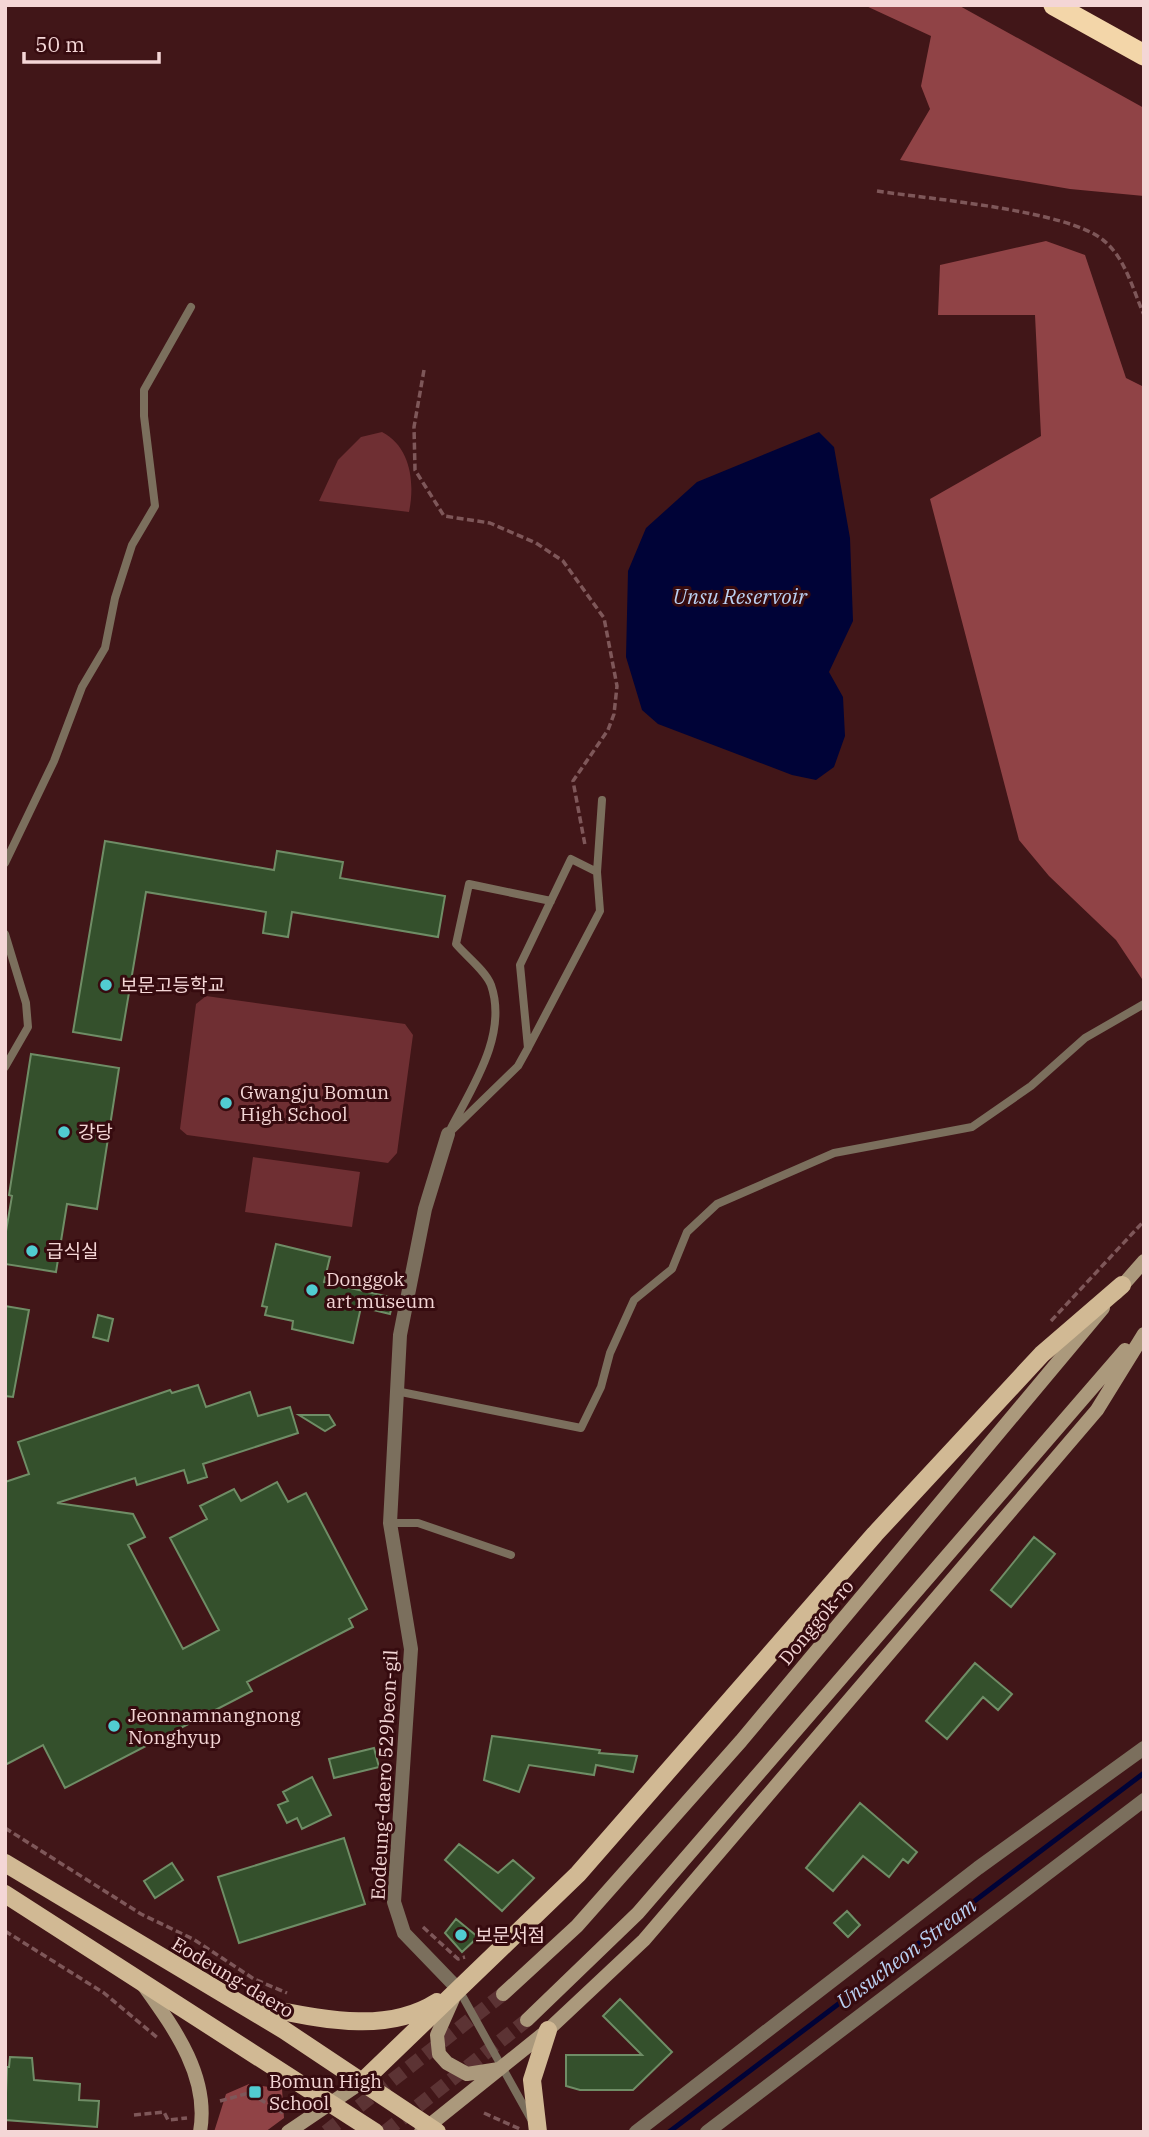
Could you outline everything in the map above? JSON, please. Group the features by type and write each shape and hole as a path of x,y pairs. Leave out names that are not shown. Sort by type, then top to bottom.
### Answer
{"highway":[{"path":"1054,5 1144,55"}],"main road":[{"name":"Donggok-ro","path":"503,1994 577,1926 741,1741 1144,1261"},
{"path":"288,2132 362,2082 578,1874 875,1534 1033,1364 1122,1285"},
{"path":"527,2020 638,1913 1144,1332"},
{"path":"429,2130 548,2030 644,1941 1097,1410 1144,1332"},
{"name":"Eodeung-daero","path":"5,1863 235,2002 362,2082 429,2130"},
{"path":"5,1894 375,2132"},
{"path":"139,1979 164,2013 193,2066 203,2117 200,2132"},
{"path":"235,2002 378,2022 400,2019 420,2011 458,1989"},
{"path":"458,1989 437,2035 439,2054 447,2063 467,2074 503,2068"},
{"path":"535,2131 532,2080 548,2030"}],"street":[{"name":"Eodeung-daero 529beon-gil","path":"448,1134 425,1209 400,1335 396,1391 390,1523 411,1649 394,1902 404,1933 458,1989"},
{"path":"636,2132 978,1868 1144,1748"},
{"path":"707,2132 1144,1800"}],"lane":[{"path":"5,863 43,785 82,687 105,648 115,598 132,545 155,506 144,416 144,390 191,307"},
{"path":"448,1134 518,1066 600,911 593,870 602,800"},
{"path":"528,1048 520,965 571,859 593,870"},
{"path":"448,1134 478,1076 498,1019 491,983 456,944 469,884 551,901"},
{"path":"5,934 26,1003 28,1027 5,1068"},
{"path":"396,1391 581,1428 601,1387 610,1353 634,1300 672,1269 687,1232 717,1204 834,1153 972,1127 1031,1086 1085,1038 1144,1004"},
{"path":"390,1523 418,1523 512,1555"},
{"name":"Eodeung-daero 529beon-gil","path":"458,1989 535,2131"}],"path":[{"path":"877,191 965,204 1083,227 1103,239 1117,254 1144,315"},
{"path":"424,370 414,427 415,470 444,516 490,523 537,543 563,561 604,618 617,685 614,714 608,730 573,781 593,870"},
{"path":"1042,1331 1144,1221"},
{"path":"5,1828 141,1914 193,1939 254,1979 292,1995"},
{"path":"420,1924 458,1959 470,1956"},
{"path":"5,1931 104,1993 168,2047"},
{"path":"220,2101 248,2093 283,2113"},
{"path":"134,2115 164,2112 168,2120 193,2118"},
{"path":"484,2113 535,2131"}],"shaded area":[{"path":"864,5 958,5 1144,108 1144,196 1070,189 900,160 930,109 921,86 931,36"},
{"path":"1046,241 1085,255 1126,378 1144,387 1144,982 1116,940 1049,876 1019,840 930,499 1041,436 1035,315 938,315 940,265"},
{"path":"382,432 399,447 409,467 409,512 319,501 338,460 361,437"},
{"path":"206,996 405,1024 413,1035 397,1153 388,1163 187,1135 180,1129 196,1004"},
{"path":"253,1157 360,1172 352,1227 245,1212"},
{"path":"249,2084 282,2089 284,2118 265,2132 214,2132 226,2094"}],"water":[{"name":"Unsu Reservoir","path":"819,432 834,447 850,538 853,621 829,672 843,697 845,736 834,767 816,780 792,775 658,724 642,710 626,657 628,571 646,528 697,482"}],"building":[{"name":"보문고등학교","path":"105,841 274,870 277,851 343,862 340,878 445,896 438,937 292,912 288,937 263,933 266,912 146,892 121,1040 73,1032"},
{"name":"강당","path":"31,1054 119,1068 97,1209 67,1204 56,1272 5,1264 5,1237 12,1196 9,1195"},
{"name":"Donggok art museum","path":"276,1244 330,1257 324,1282 394,1298 390,1314 361,1307 353,1343 292,1329 293,1321 265,1315 267,1307 262,1306"},
{"path":"5,1306 29,1310 13,1397 5,1396"},
{"path":"98,1315 113,1319 108,1341 93,1337"},
{"path":"198,1385 206,1407 250,1392 258,1416 290,1407 298,1433 203,1464 207,1477 188,1483 184,1470 137,1485 135,1478 57,1503 133,1514 145,1537 128,1545 183,1649 219,1630 170,1538 207,1519 200,1506 234,1489 241,1501 277,1482 288,1502 306,1493 367,1609 349,1619 353,1627 247,1682 252,1691 65,1788 43,1745 5,1765 5,1482 29,1474 18,1442 170,1390 172,1393"},
{"path":"299,1415 329,1415 335,1425 325,1431"},
{"path":"1034,1537 1055,1554 1011,1607 991,1590"},
{"path":"975,1663 1012,1694 998,1710 983,1697 947,1739 926,1721"},
{"path":"492,1736 600,1750 599,1753 637,1756 633,1772 596,1765 594,1775 529,1765 519,1792 484,1780"},
{"path":"374,1748 379,1767 334,1778 329,1759"},
{"path":"312,1777 331,1815 302,1829 297,1818 287,1823 278,1805 288,1801 283,1792"},
{"path":"860,1803 917,1852 908,1863 903,1859 889,1877 863,1856 833,1891 806,1868"},
{"path":"344,1838 365,1904 239,1943 218,1877"},
{"path":"459,1844 498,1873 513,1860 534,1878 502,1911 445,1860"},
{"path":"172,1863 183,1880 155,1898 144,1881"},
{"path":"847,1911 860,1925 848,1937 834,1923"},
{"name":"보문서점","path":"456,1919 478,1937 462,1952 445,1933"},
{"path":"620,1999 672,2052 633,2090 580,2090 566,2086 566,2055 642,2055 603,2016"},
{"path":"10,2057 32,2058 34,2080 80,2084 79,2100 99,2101 97,2127 5,2120 7,2067"}],"waterway":[{"name":"Unsucheon Stream","path":"669,2132 1144,1773"}],"tunnel":[{"path":"326,2132 503,1994"},
{"path":"385,2132 527,2020"}],"place":[{"name":"보문고등학교","path":"106,985"},
{"name":"Gwangju Bomun High School","path":"226,1103"},
{"name":"강당","path":"64,1132"},
{"name":"급식실","path":"32,1251"},
{"name":"Donggok art museum","path":"312,1290"},
{"name":"Jeonnamnangnong Nonghyup","path":"114,1726"},
{"name":"보문서점","path":"461,1935"},
{"name":"Bomun High School","path":"255,2092"}]}
